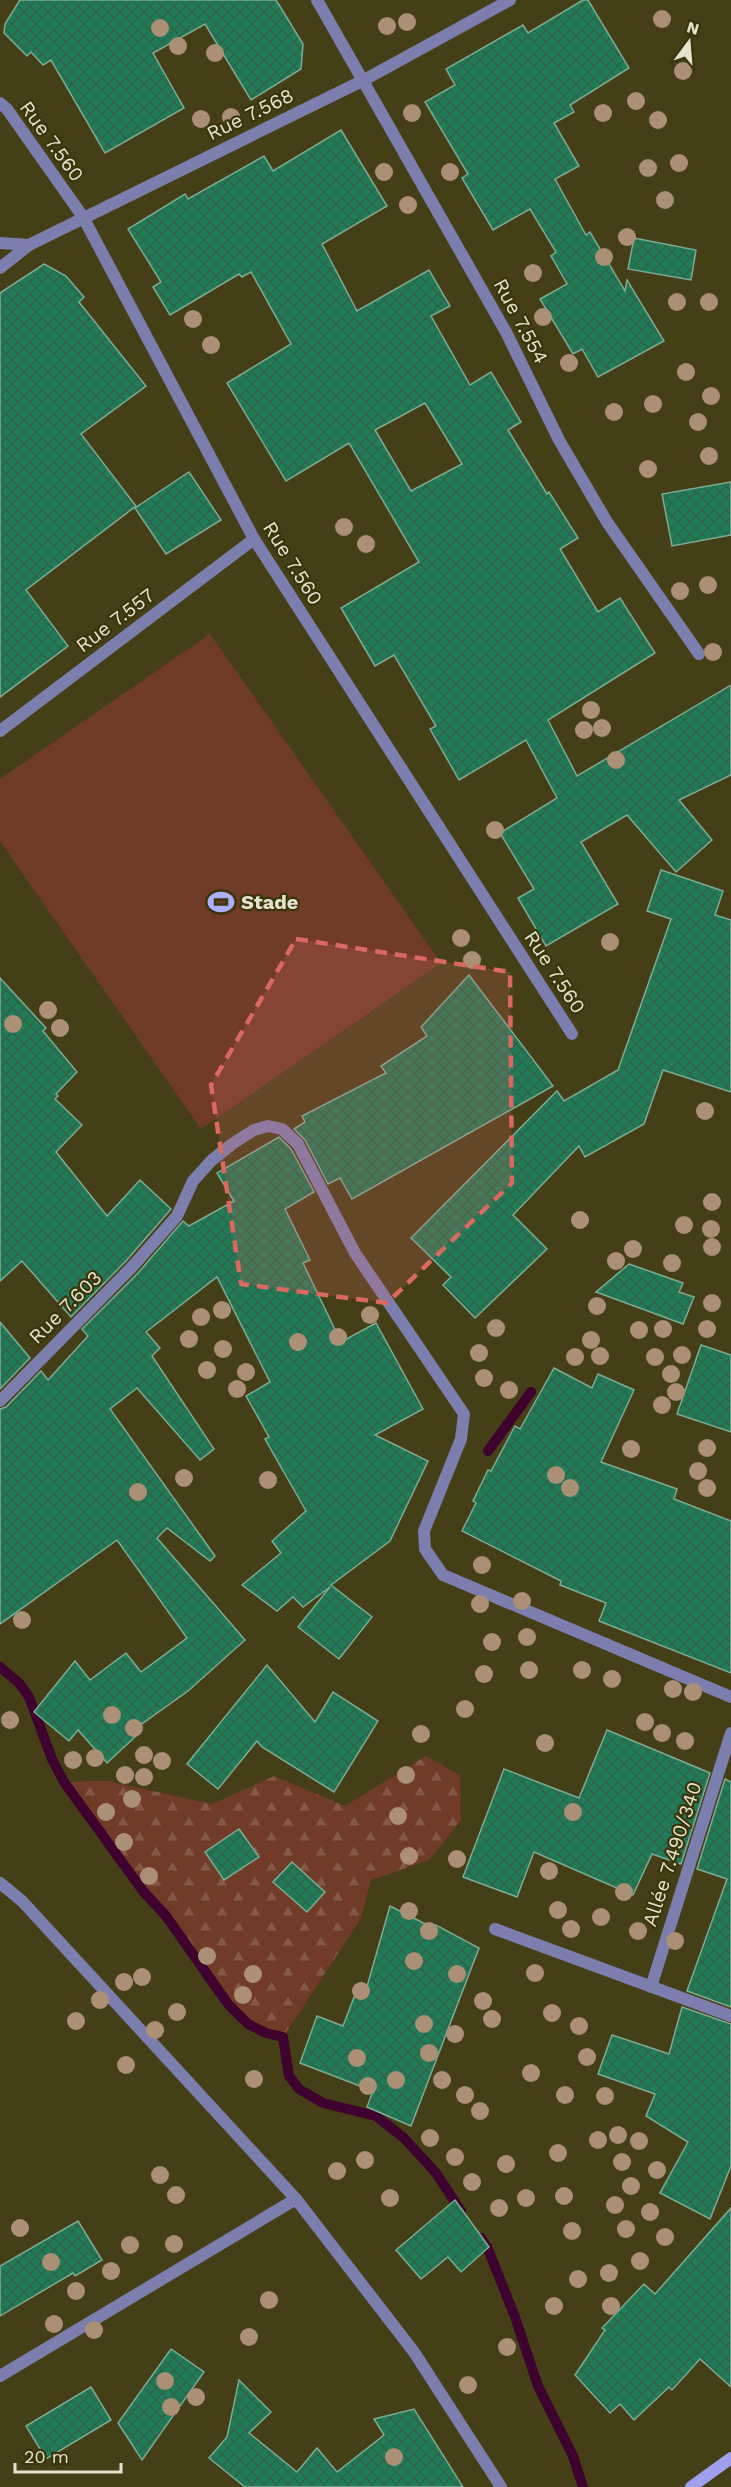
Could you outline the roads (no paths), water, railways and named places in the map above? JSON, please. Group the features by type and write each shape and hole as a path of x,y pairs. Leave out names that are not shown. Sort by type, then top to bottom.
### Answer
{"main road":[{"path":"691,2487 731,2458"}],"street":[{"name":"Rue 7.554","path":"317,0 506,332 559,440 607,522 699,654"},
{"name":"Rue 7.568","path":"0,243 29,244 364,80 510,0"},
{"name":"Rue 7.560","path":"0,103 7,109 83,217 254,539 572,1034"},
{"path":"0,268 29,244"},
{"name":"Rue 7.557","path":"0,731 254,539"},
{"name":"Rue 7.603","path":"0,1401 132,1267 177,1216 193,1181 211,1161 254,1130 268,1126 282,1129 298,1144 355,1253 464,1414 461,1439 424,1531 425,1549 444,1575 731,1697"},
{"name":"Allée 7.490/340","path":"651,1987 731,1733"},
{"path":"0,1883 22,1901 296,2199 414,2352 501,2487"},
{"path":"495,1929 731,2016"},
{"path":"0,2376 296,2199"}],"waterway":[{"path":"488,1451 531,1392"},
{"path":"0,1667 19,1683 29,1697 52,1759 64,1782 143,1891 166,1916 228,2004 248,2024 266,2033 283,2037 289,2076 299,2089 323,2103 376,2116 404,2138 436,2173 461,2211"},
{"path":"481,2238 488,2249 515,2317 538,2386 573,2456 583,2487"}],"place":[{"name":"Stade","path":"221,902"}]}
